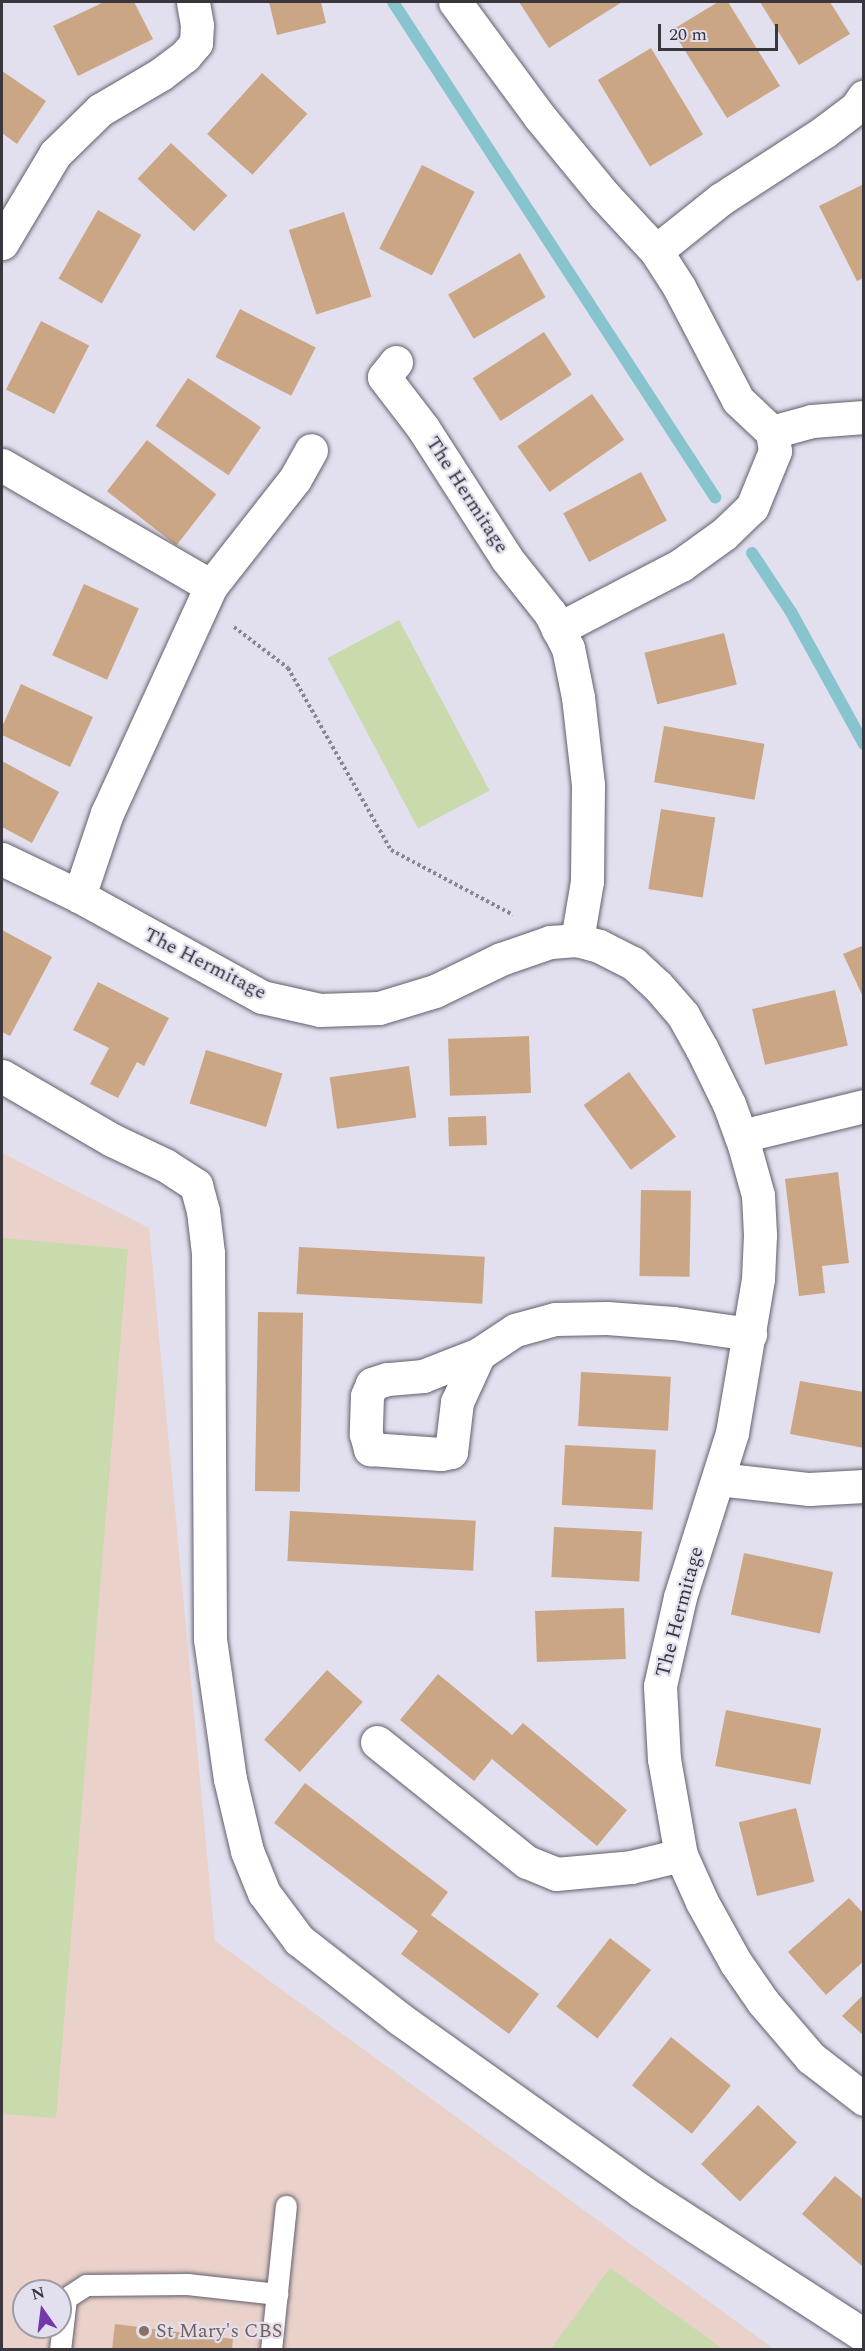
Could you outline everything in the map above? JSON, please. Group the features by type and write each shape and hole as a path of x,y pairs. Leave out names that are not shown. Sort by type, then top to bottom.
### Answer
{"street":[{"path":"2,243 55,154 100,110 160,74 185,56 196,43 197,25 193,2"},
{"path":"455,2 539,116 604,195 656,251 679,287 738,400 772,432 775,451 752,507 724,534 681,565 558,629"},
{"path":"656,251 721,199 824,132 856,108 864,96"},
{"name":"The Hermitage","path":"396,362 384,377 423,428 507,559 550,613 568,648 578,697 588,784 587,881 564,941"},
{"path":"772,432 812,421 864,417"},
{"path":"79,896 107,813 207,594 295,479 311,450"},
{"path":"2,465 207,594"},
{"name":"The Hermitage","path":"2,859 79,896 262,997 320,1010 379,1008 435,992 501,959 564,941 599,946 633,963 657,985 676,1008 702,1049 741,1136 758,1194 760,1235 758,1279 732,1433 680,1597 660,1686 664,1759 681,1855 702,1902 736,1963 763,2002 811,2058 864,2100"},
{"path":"2,1076 112,1140 165,1165 196,1185 203,1211 208,1253 210,1639 230,1779 247,1851 264,1893 299,1940 400,2019 641,2191 864,2335"},
{"path":"741,1136 864,1106"},
{"path":"479,1354 515,1330 555,1319 607,1318 673,1323 750,1334"},
{"path":"718,1479 809,1489 864,1486"},
{"path":"377,1742 527,1862 556,1874 631,1867 681,1855"}],"lane":[{"path":"271,2349 286,2206"},
{"path":"60,2349 66,2298 86,2285 187,2284 277,2294"}],"path":[{"path":"207,594 288,668 391,850 564,941"}],"shaded area":[{"path":"2,1153 149,1228 215,1941 774,2349 2,2349"}],"green space":[{"path":"399,620 490,790 418,828 327,658"},
{"path":"2,1238 128,1249 56,2118 2,2114"},
{"path":"610,2268 723,2349 551,2349"}],"building":[{"path":"104,2 134,2 153,39 78,76 53,26"},
{"path":"269,2 321,2 326,23 277,35"},
{"path":"519,2 622,2 549,48"},
{"path":"718,2 728,2 780,86 727,118 672,30"},
{"path":"760,2 830,2 850,34 799,65"},
{"path":"651,48 703,135 650,167 598,80"},
{"path":"2,71 46,101 17,144 2,133"},
{"path":"262,73 307,114 252,175 207,134"},
{"path":"171,143 227,196 194,231 138,179"},
{"path":"422,165 475,192 432,276 379,249"},
{"path":"864,184 864,278 857,281 819,206"},
{"path":"98,210 141,235 102,303 59,278"},
{"path":"344,212 372,297 316,315 289,230"},
{"path":"520,253 546,297 474,339 448,294"},
{"path":"240,309 316,348 291,396 215,357"},
{"path":"41,321 89,346 54,414 6,390"},
{"path":"544,332 572,375 500,421 473,378"},
{"path":"188,378 261,427 229,475 156,426"},
{"path":"592,394 624,440 550,492 517,446"},
{"path":"147,440 216,494 176,545 107,491"},
{"path":"641,472 667,521 589,562 563,513"},
{"path":"84,584 139,608 107,680 52,655"},
{"path":"724,633 737,684 657,704 644,653"},
{"path":"21,684 93,717 70,767 2,735 2,727"},
{"path":"664,726 764,744 755,800 654,782"},
{"path":"2,761 59,792 32,843 2,827"},
{"path":"661,809 715,818 703,898 648,889"},
{"path":"2,930 52,957 10,1036 2,1032"},
{"path":"864,945 864,999 843,954"},
{"path":"98,982 169,1018 144,1066 137,1062 118,1098 90,1084 109,1048 73,1030"},
{"path":"835,990 848,1046 765,1065 752,1009"},
{"path":"529,1036 531,1093 450,1096 448,1039"},
{"path":"206,1050 283,1073 266,1127 190,1104"},
{"path":"409,1066 416,1117 337,1129 330,1077"},
{"path":"629,1072 676,1137 631,1170 584,1105"},
{"path":"486,1116 487,1145 449,1146 448,1117"},
{"path":"838,1172 849,1263 822,1266 825,1293 799,1296 785,1179"},
{"path":"641,1190 691,1191 689,1277 639,1276"},
{"path":"299,1247 485,1257 482,1304 297,1294"},
{"path":"258,1312 303,1313 300,1492 255,1491"},
{"path":"581,1372 671,1377 668,1431 578,1426"},
{"path":"800,1381 864,1392 864,1448 790,1434"},
{"path":"565,1445 656,1450 653,1510 562,1505"},
{"path":"290,1511 476,1521 473,1571 287,1561"},
{"path":"554,1527 642,1532 639,1582 551,1577"},
{"path":"744,1553 833,1572 820,1634 731,1615"},
{"path":"624,1608 626,1659 537,1662 535,1611"},
{"path":"327,1670 363,1702 300,1772 264,1740"},
{"path":"438,1674 512,1735 523,1723 627,1810 597,1846 492,1759 474,1781 400,1720"},
{"path":"726,1710 821,1729 810,1784 715,1766"},
{"path":"305,1783 448,1892 431,1915 539,1994 509,2034 401,1954 418,1931 274,1823"},
{"path":"796,1808 814,1882 757,1896 739,1822"},
{"path":"849,1898 864,1914 864,1961 826,1995 788,1952"},
{"path":"610,1938 651,1970 597,2039 556,2007"},
{"path":"864,1994 864,2036 842,2016"},
{"path":"671,2037 731,2085 692,2134 632,2085"},
{"path":"758,2105 797,2143 740,2201 701,2164"},
{"path":"835,2176 864,2200 862,2266 802,2214"},
{"name":"St Mary's CBS","path":"115,2324 233,2339 232,2349 112,2349"}],"waterway":[{"path":"393,2 715,497"},
{"path":"752,553 791,612 864,744"}],"place":[{"name":"St Mary's CBS","path":"144,2331"}]}
